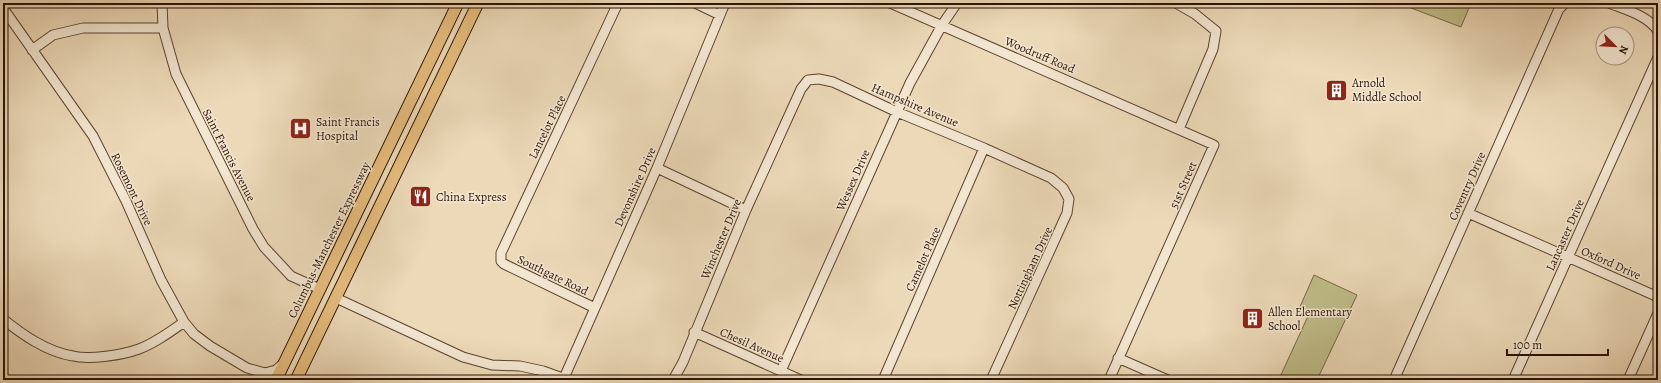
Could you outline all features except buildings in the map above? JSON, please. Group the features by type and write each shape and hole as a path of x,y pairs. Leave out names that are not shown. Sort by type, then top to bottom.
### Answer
{"main road":[{"name":"Columbus-Manchester Expressway","path":"276,380 458,3"},
{"path":"451,58 452,46 471,3"},
{"path":"296,380 478,3"}],"street":[{"name":"Saint Francis Avenue","path":"162,3 163,28 176,74 253,229 264,247 292,276 320,289"},
{"name":"Lancelot Place","path":"501,261 501,253 505,243 618,3"},
{"path":"695,3 720,15"},
{"name":"Devonshire Drive","path":"566,379 595,308 657,168 725,3"},
{"name":"Woodruff Road","path":"890,3 1179,129"},
{"name":"Wessex Drive","path":"781,371 910,83 942,25 957,3"},
{"path":"1176,3 1204,20 1216,31 1215,39 1179,129"},
{"name":"Coventry Drive","path":"1394,380 1559,9 1565,3"},
{"path":"1609,3 1644,18 1654,25 1658,31"},
{"name":"Rosemont Drive","path":"3,8 93,136 126,201 161,280 184,322 194,334 210,346 247,368 259,380"},
{"path":"32,50 52,36 83,28 163,28"},
{"name":"Lancaster Drive","path":"1513,380 1658,58"},
{"name":"Hampshire Avenue","path":"792,108 801,89 808,80 820,79 833,82 897,112 984,148 1041,174"},
{"name":"Winchester Drive","path":"673,380 683,362 694,332 746,210 792,108"},
{"name":"51st Street","path":"1108,380 1214,145 1179,129"},
{"name":"Camelot Place","path":"883,380 984,148"},
{"path":"657,168 746,210"},
{"name":"Nottingham Drive","path":"991,380 1067,213 1069,199 1063,188 1051,178 1041,174"},
{"name":"Oxford Drive","path":"1468,213 1658,297"},
{"name":"Southgate Road","path":"501,261 510,268 595,308"},
{"path":"336,298 463,357 492,365 528,367 566,379"},
{"path":"1628,380 1658,313"},
{"path":"3,319 19,332 44,346 73,357 113,355 140,348 184,322"},
{"name":"Chesil Avenue","path":"694,332 801,380"},
{"path":"1118,358 1168,380"},
{"name":"Rosemont Drive","path":"247,368 265,373 276,370 283,364"}],"shaded area":[{"path":"1398,3 1471,3 1461,27"},
{"path":"1314,275 1357,295 1317,380 1287,380 1280,377 1309,314 1299,309"}],"place":[{"name":"Arnold Middle School","path":"1336,90"},
{"name":"Saint Francis Hospital","path":"300,129"},
{"name":"China Express","path":"421,197"},
{"name":"Allen Elementary School","path":"1252,319"}]}
